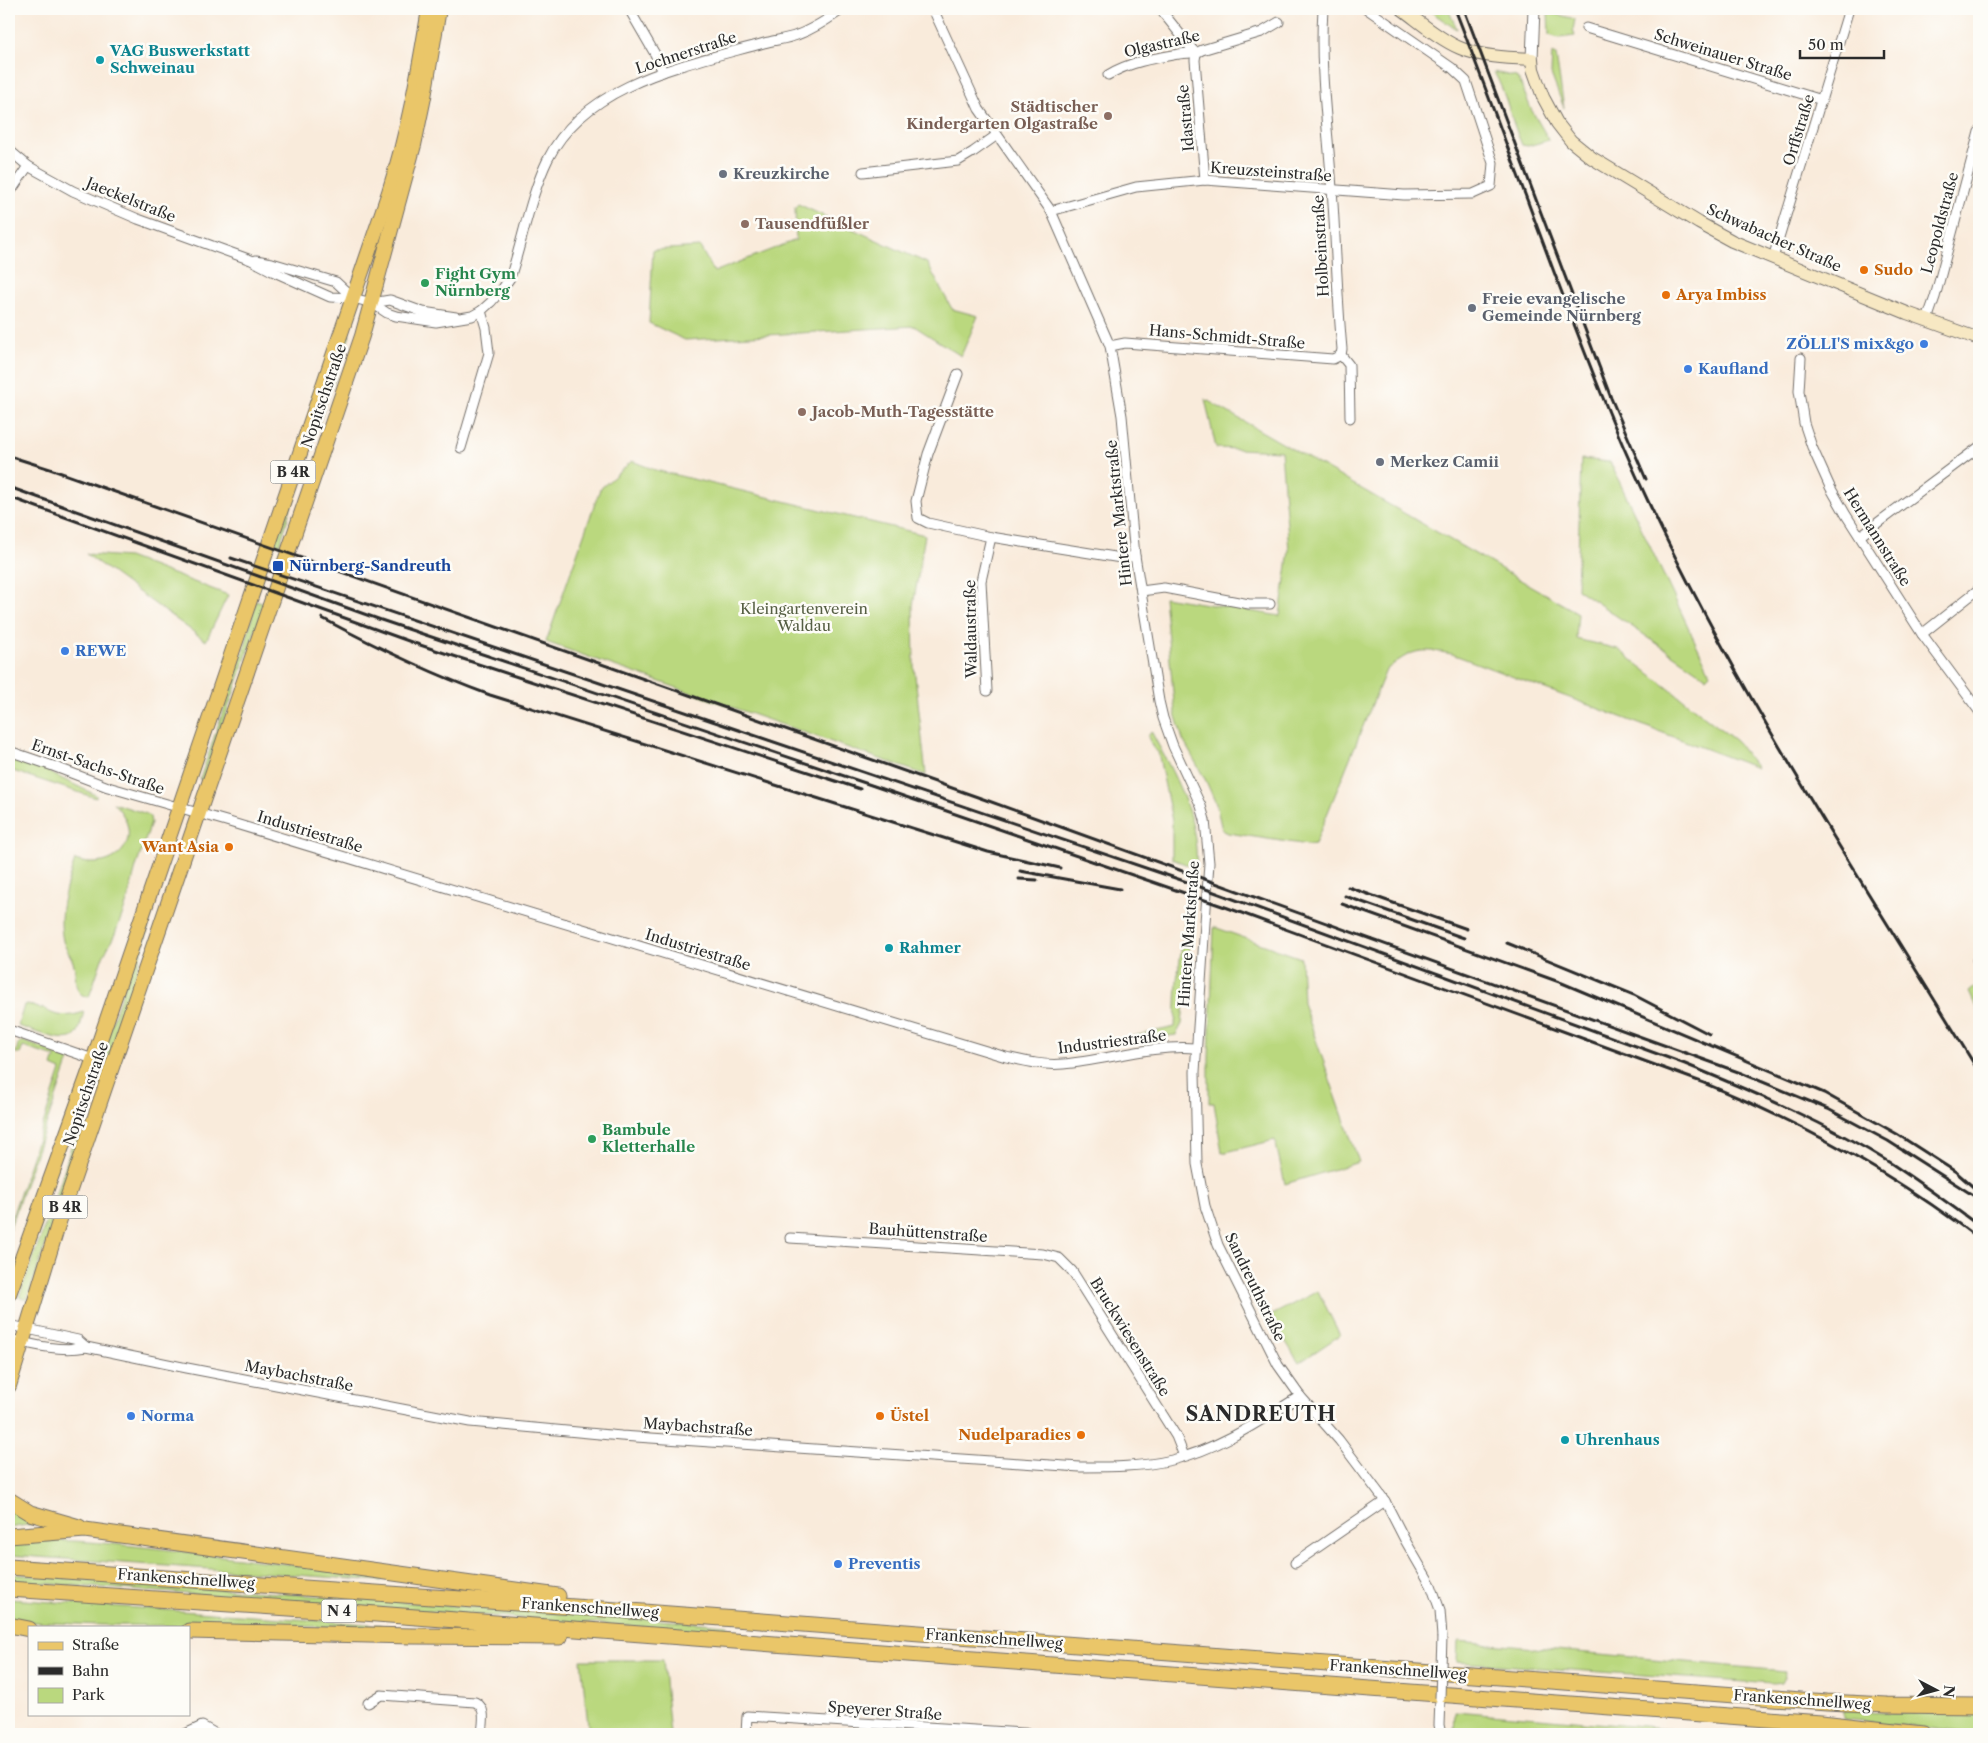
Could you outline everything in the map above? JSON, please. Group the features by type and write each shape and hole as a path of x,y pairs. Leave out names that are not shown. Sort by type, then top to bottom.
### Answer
{"highway":[{"path":"9,1500 30,1513 85,1530 481,1587 590,1600 660,1613"},
{"path":"9,1536 85,1530"},
{"name":"Frankenschnellweg","path":"9,1568 660,1613 1808,1701 1887,1705 1979,1706"},
{"name":"Frankenschnellweg","path":"9,1589 668,1636 1791,1721 1923,1734"},
{"path":"190,1631 412,1636 668,1636"}],"main road":[{"name":"Nopitschstraße","path":"9,1294 93,1059 399,159 414,95 428,9"},
{"name":"Nopitschstraße","path":"9,1386 19,1337 372,303 419,121 440,9"},
{"path":"1402,9 1440,37 1460,48 1492,55 1532,59"},
{"name":"Schwabacher Straße","path":"1532,59 1536,79 1552,114 1562,131 1583,151 1708,228 1773,258 1927,320 1979,338"},
{"path":"145,907 155,905 163,918"}],"street":[{"path":"629,9 655,54 662,72"},
{"name":"Lochnerstraße","path":"353,298 372,303 387,313 424,322 446,322 482,311 510,278 535,191 548,159 568,127 592,107 619,91 662,72 796,35 819,25 843,9"},
{"name":"Hintere Marktstraße","path":"933,9 979,109 1050,211 1110,346 1122,416 1135,556 1163,718 1173,746 1198,797 1205,820 1209,863 1195,1048"},
{"path":"1160,9 1196,54"},
{"name":"Holbeinstraße","path":"1323,9 1324,100 1332,190 1336,285 1341,354 1349,365 1350,418"},
{"name":"Kreuzsteinstraße","path":"1050,211 1136,187 1205,180 1404,195 1473,194 1491,186 1493,163 1466,81 1452,68 1367,9"},
{"path":"1532,59 1534,9"},
{"name":"Orffstraße","path":"1773,258 1849,9"},
{"name":"Olgastraße","path":"1108,75 1122,67 1182,53 1196,54 1202,50 1262,32 1279,22"},
{"name":"Schweinauer Straße","path":"1586,28 1822,100"},
{"name":"Idastraße","path":"1196,54 1205,180"},
{"name":"Leopoldstraße","path":"1927,320 1935,297 1979,132"},
{"path":"863,172 958,161 997,135"},
{"name":"Jaeckelstraße","path":"9,150 28,166 73,191 138,219 251,260 330,297 353,298"},
{"path":"9,194 28,166"},
{"name":"Jaeckelstraße","path":"251,260 272,263 336,282 353,298"},
{"name":"Lochnerstraße","path":"372,303 390,300 423,312 463,318"},
{"path":"461,448 489,353 482,311"},
{"name":"Hans-Schmidt-Straße","path":"1110,346 1125,342 1333,359 1341,354"},
{"name":"Hermannstraße","path":"1802,358 1800,395 1804,423 1812,447 1830,487 1922,634 1979,711"},
{"path":"958,374 928,454 916,501 918,518 928,523 991,537 1121,558 1135,556"},
{"path":"1860,536 1978,450"},
{"name":"Waldaustraße","path":"987,691 981,581 991,537"},
{"path":"1141,591 1164,588 1249,604 1270,604"},
{"path":"1922,634 1979,589"},
{"name":"Ernst-Sachs-Straße","path":"9,752 108,787 179,808"},
{"path":"179,808 199,813"},
{"name":"Industriestraße","path":"199,813 1006,1057 1034,1063 1061,1065 1163,1049 1195,1048"},
{"path":"9,1030 93,1059"},
{"name":"Sandreuthstraße","path":"1195,1048 1197,1164 1205,1206 1218,1245 1278,1365 1300,1396 1339,1440 1385,1501 1431,1585 1440,1610 1442,1637 1440,1730 1435,1734"},
{"name":"Bauhüttenstraße","path":"790,1238 1042,1254 1059,1258 1063,1261"},
{"name":"Bruckwiesenstraße","path":"1063,1261 1072,1271 1176,1436 1184,1456"},
{"name":"Maybachstraße","path":"9,1325 19,1337 74,1349 86,1346"},
{"name":"Maybachstraße","path":"19,1337 78,1340 86,1346 187,1368 470,1422 620,1436 1080,1467 1119,1467 1157,1463 1184,1456 1214,1445 1247,1429 1300,1396"},
{"path":"1295,1563 1385,1501"},
{"path":"368,1703 381,1695 475,1702 481,1705 483,1711 482,1734"},
{"name":"Speyerer Straße","path":"746,1734 747,1716 1039,1734"},
{"path":"185,1734 202,1726 216,1734"}],"green space":[{"path":"1427,9 1448,9 1457,29 1453,27"},
{"path":"1548,12 1575,19 1573,30 1575,36 1559,38 1549,35"},
{"path":"1552,53 1556,55 1564,108 1551,74"},
{"path":"1494,72 1516,77 1531,109 1549,140 1528,146 1522,145"},
{"path":"798,204 927,263 952,309 978,316 961,356 914,326 685,340 649,323 653,250 700,247 714,272 796,240 795,207"},
{"path":"346,334 350,335 296,489 280,545 275,542"},
{"path":"1205,399 1578,613 1576,639 1618,649 1736,741 1757,768 1452,654 1423,651 1410,654 1386,670 1315,844 1308,845 1228,833 1222,830 1216,804 1206,781 1183,740 1175,713 1164,597 1280,616 1289,550 1281,451 1216,448"},
{"path":"1581,459 1610,462 1710,673 1706,677 1577,589"},
{"name":"Kleingartenverein Waldau","path":"632,461 655,470 925,535 913,606 914,666 926,775 546,642 600,489"},
{"path":"86,554 128,557 228,595 206,641"},
{"path":"256,600 265,603 203,780 200,779 245,646"},
{"path":"1151,731 1176,780 1189,814 1194,831 1196,868 1172,859 1172,821 1158,752 1153,748 1148,737"},
{"path":"9,757 49,770 48,772 96,795 96,798 9,771"},
{"path":"113,803 147,814 150,817 151,823 136,867 127,902 115,934 102,959 89,997 80,993 76,985 73,962 63,941 61,930 62,910 75,860 90,863 104,862 115,857 123,849 128,839 128,828 123,815"},
{"path":"151,908 153,910 131,992 27,1300 19,1297 61,1181 79,1119"},
{"path":"1186,920 1192,922 1182,1024 1176,1035 1107,1044 1106,1042 1175,1027 1177,979"},
{"path":"1214,927 1301,958 1303,1003 1359,1162 1285,1184 1275,1140 1222,1153 1214,1103 1209,1103"},
{"path":"1979,984 1979,1014 1969,992"},
{"path":"28,1004 41,1009 42,1007 47,1011 62,1016 84,1012 76,1035 65,1039 57,1038 18,1026 24,1005"},
{"path":"22,1041 57,1053 69,1060 9,1230 61,1070 52,1066 55,1057 23,1047 20,1054 16,1053 18,1044"},
{"path":"1318,1291 1340,1335 1299,1363 1270,1316"},
{"path":"9,1508 33,1520 33,1524 9,1528"},
{"path":"36,1540 136,1546 312,1567 382,1577 382,1581 9,1555 9,1545"},
{"path":"9,1574 728,1625 727,1633 9,1581"},
{"path":"9,1599 381,1625 380,1627 102,1625 30,1622 9,1619"},
{"path":"1458,1641 1784,1671 1785,1677 1782,1683 1773,1684 1457,1662"},
{"path":"581,1660 663,1660 670,1734 589,1734"},
{"path":"1844,1710 1911,1713 1979,1712 1979,1734 1844,1719"},
{"path":"1455,1711 1725,1734 1454,1734"}],"railway":[{"path":"1455,9 1598,386 1647,499 1722,646 1763,719 1848,861 1979,1072"},
{"path":"1464,9 1611,398 1646,479"},
{"path":"9,456 986,800 1741,1073 1828,1109 1888,1141 1979,1199"},
{"path":"9,487 381,620 874,786 1228,908 1704,1083 1777,1115 1881,1171 1979,1239"},
{"path":"9,497 414,643 860,789"},
{"path":"231,558 1184,881 1685,1064 1765,1098 1842,1135 1892,1164 1979,1226"},
{"path":"322,618 404,660 490,695 988,852 1060,868"},
{"path":"1020,871 1120,889"},
{"path":"1019,879 1037,880"},
{"path":"1348,887 1467,929"},
{"path":"1345,896 1464,938"},
{"path":"1342,904 1562,983 1824,1093 1897,1134 1956,1172 1979,1192"},
{"path":"1507,943 1634,995 1709,1034"}],"place":[{"name":"VAG Buswerkstatt Schweinau","path":"100,60"},
{"name":"Städtischer Kindergarten Olgastraße","path":"1108,116"},
{"name":"Kreuzkirche","path":"723,174"},
{"name":"Tausendfüßler","path":"745,224"},
{"name":"Sudo","path":"1864,270"},
{"name":"Fight Gym Nürnberg","path":"425,283"},
{"name":"Arya Imbiss","path":"1666,295"},
{"name":"Freie evangelische Gemeinde Nürnberg","path":"1472,308"},
{"name":"ZÖLLI'S mix&go","path":"1924,344"},
{"name":"Kaufland","path":"1688,369"},
{"name":"Jacob-Muth-Tagesstätte","path":"802,412"},
{"name":"Merkez Camii","path":"1380,462"},
{"name":"Nürnberg-Sandreuth","path":"278,566"},
{"name":"REWE","path":"65,651"},
{"name":"Want Asia","path":"229,847"},
{"name":"Rahmer","path":"889,948"},
{"name":"Bambule Kletterhalle","path":"592,1139"},
{"name":"Norma","path":"131,1416"},
{"name":"Üstel","path":"880,1416"},
{"name":"Nudelparadies","path":"1081,1435"},
{"name":"Uhrenhaus","path":"1565,1440"},
{"name":"Preventis","path":"838,1564"}],"district":[{"name":"SANDREUTH","path":"1261,1414"}]}
